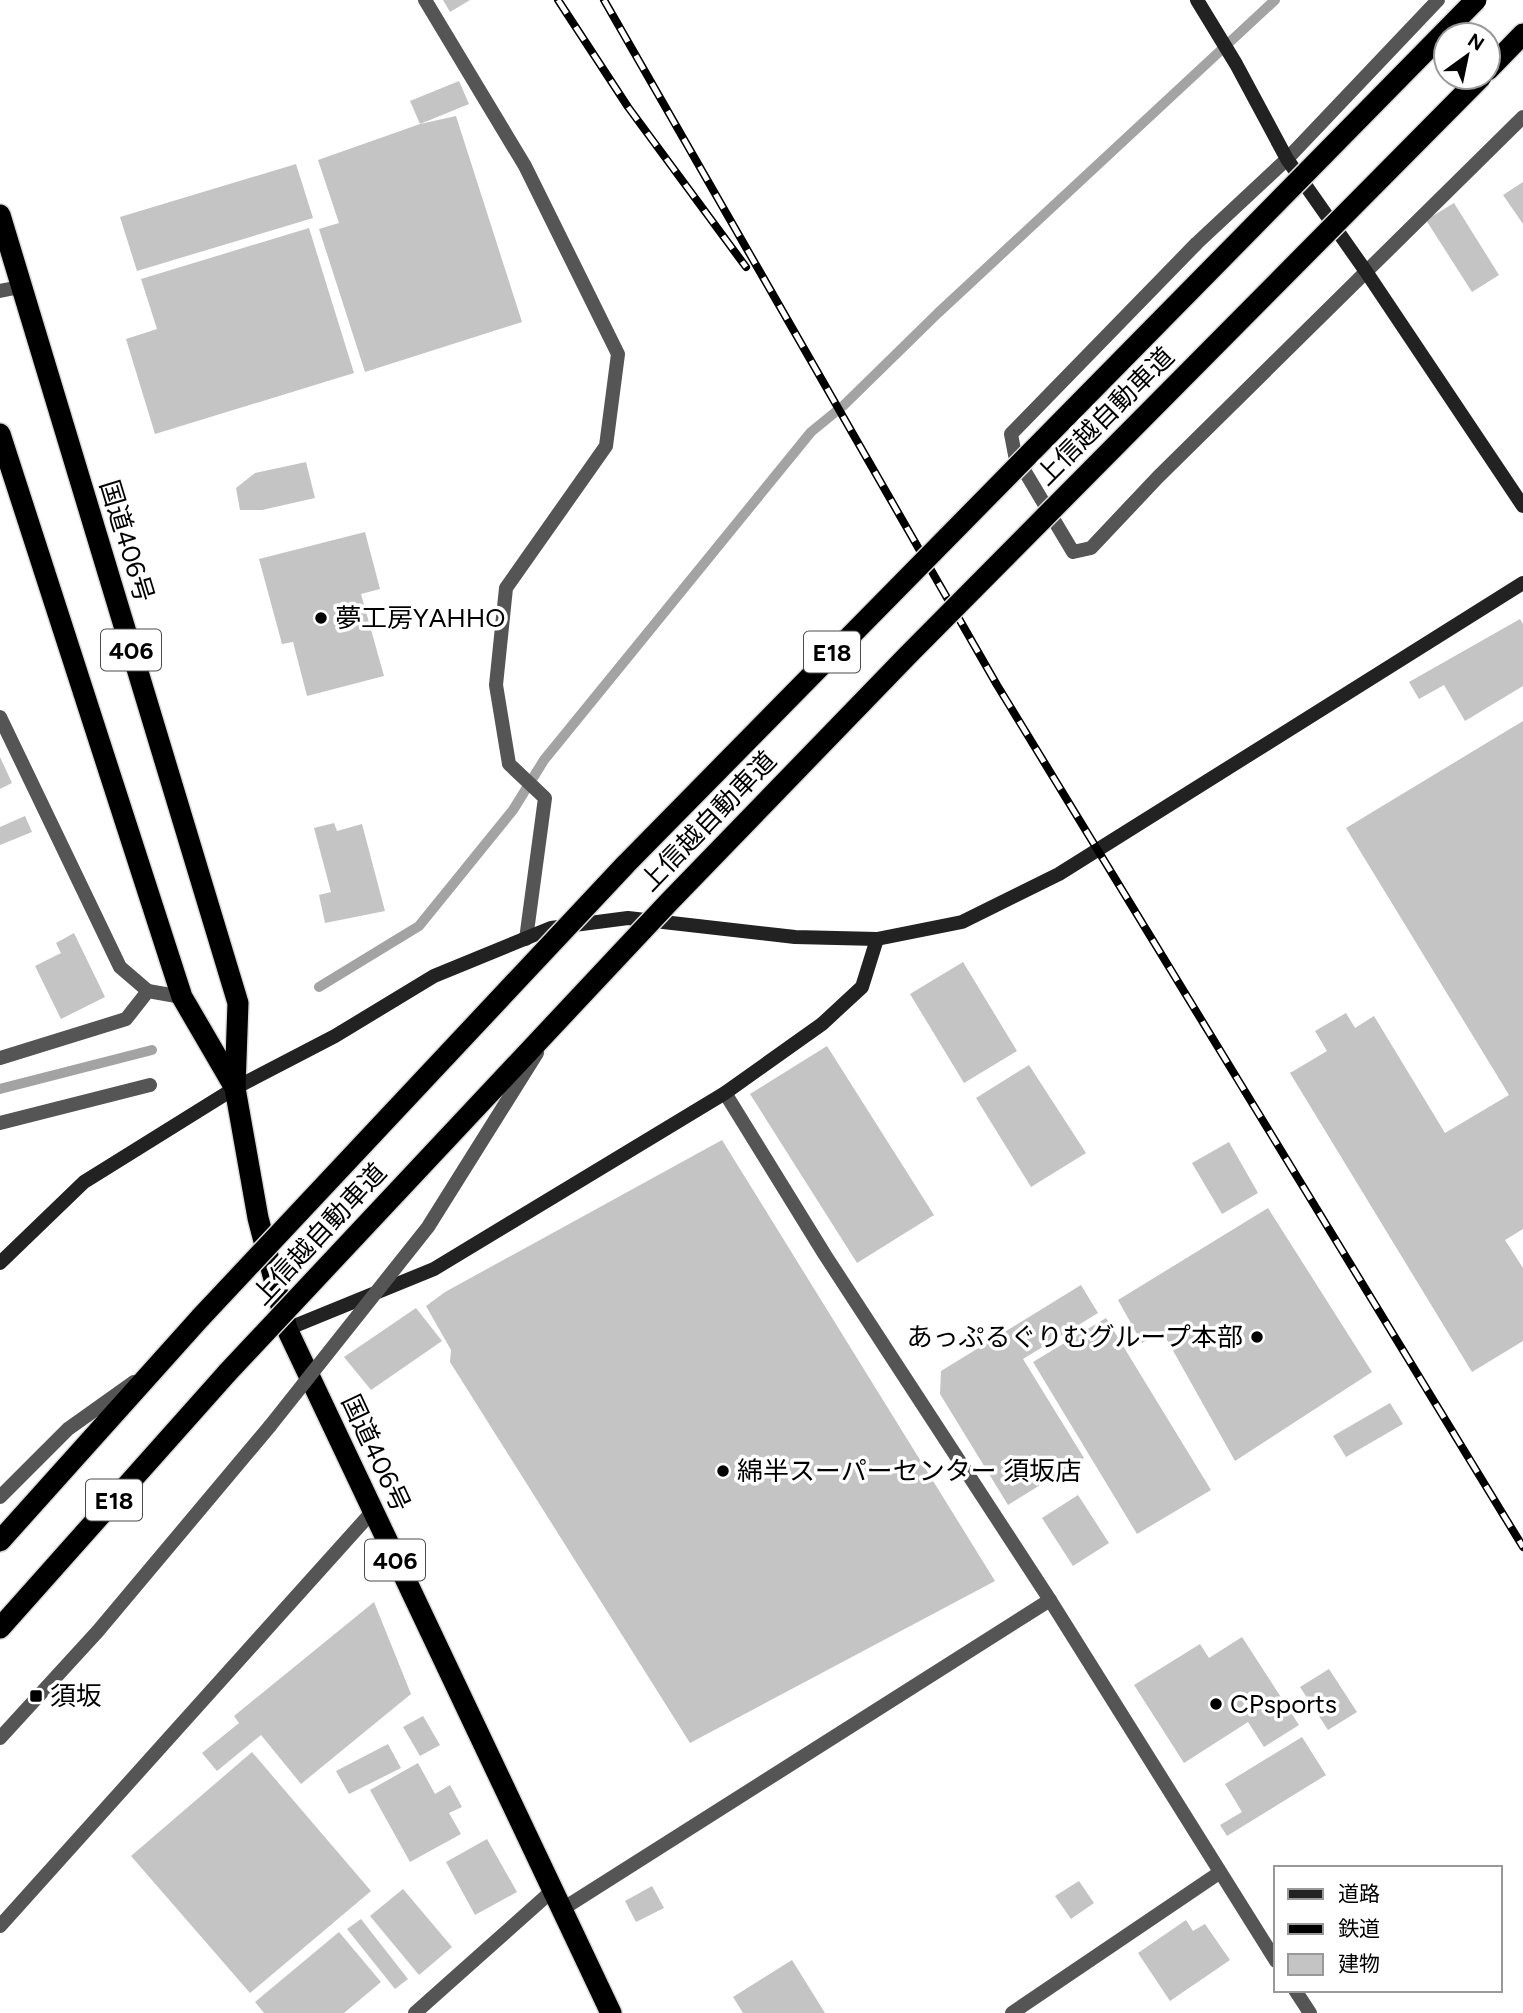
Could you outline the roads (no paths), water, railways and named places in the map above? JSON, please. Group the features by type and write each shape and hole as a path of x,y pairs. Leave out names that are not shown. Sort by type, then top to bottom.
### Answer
{"highway":[{"name":"上信越自動車道","path":"0,1541 201,1317 626,864 1476,0"},
{"path":"1502,56 1523,34"},
{"name":"上信越自動車道","path":"0,1628 228,1372 558,1019 909,654 1467,91"},
{"name":"国道406号","path":"0,215 10,289 238,1003 234,1088 258,1218 287,1329 611,2013"},
{"name":"国道406号","path":"0,433 182,997 234,1088"}],"street":[{"path":"425,0 525,166 618,354 606,446 506,588 496,685 509,764 545,798 526,939"},
{"path":"1197,0 1236,64 1287,159 1523,506"},
{"path":"1438,0 1287,159 1197,243 1011,433 1015,455 1073,552 1091,548 1168,467 1523,117"},
{"path":"0,1263 84,1182 234,1088 335,1036 434,976 551,928 628,918 795,937 877,939 962,922 1059,874 1523,583"},
{"path":"0,717 120,967 148,991 182,997"},
{"path":"287,1329 434,1269 725,1093 822,1024 862,987 877,939"},
{"path":"0,1058 126,1019 148,991"},
{"path":"0,1738 98,1632 270,1426 428,1227 558,1019"},
{"path":"0,1123 150,1085"},
{"path":"725,1093 825,1255 1050,1600 1274,1958"},
{"path":"0,1497 68,1429 159,1364"},
{"path":"0,1926 372,1512"},
{"path":"415,2013 557,1900 1050,1600"},
{"path":"1012,2013 1219,1873"},
{"path":"1296,1992 1310,2013"}],"waterway":[{"path":"319,987 419,926 513,810 544,760 811,432 844,405 938,313 1275,0"},
{"path":"0,1089 152,1050"}],"railway":[{"path":"558,0 628,107 746,267"},
{"path":"604,0 997,685 1523,1547"}],"place":[{"name":"夢工房YAHHO","path":"321,618"},
{"name":"あっぷるぐりむグループ本部","path":"1257,1337"},
{"name":"綿半スーパーセンター 須坂店","path":"723,1471"},
{"name":"須坂","path":"36,1696"},
{"name":"CPsports","path":"1216,1704"}]}
